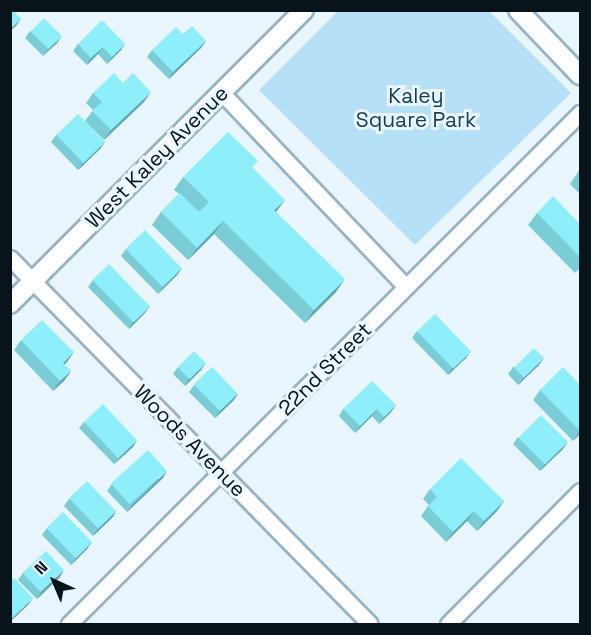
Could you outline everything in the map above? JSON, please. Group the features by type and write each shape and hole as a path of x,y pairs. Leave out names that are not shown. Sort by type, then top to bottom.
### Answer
{"street":[{"name":"West Kaley Avenue","path":"10,304 304,10"},
{"path":"518,10 580,75"},
{"path":"222,93 406,287"},
{"name":"22nd Street","path":"69,624 580,113"},
{"name":"Woods Avenue","path":"10,258 370,624"},
{"path":"448,624 580,491"}],"green space":[{"name":"Kaley Square Park","path":"338,11 489,11 571,93 415,245 259,90"}],"building":[{"path":"10,10 13,10 21,19 10,29"},
{"path":"44,18 62,36 48,49 31,31"},
{"path":"102,20 125,44 112,57 103,47 91,58 78,44"},
{"path":"192,26 206,41 173,72 152,50 176,27 183,34"},
{"path":"114,73 123,83 133,73 151,92 111,130 92,111 102,102 93,93"},
{"path":"78,114 105,142 84,163 56,135"},
{"path":"228,132 258,161 252,167 285,200 274,210 345,279 314,310 223,221 197,248 161,212 180,193 199,212 209,202 183,177"},
{"path":"553,196 580,224 580,257 537,213"},
{"path":"145,230 182,268 162,287 126,249"},
{"path":"109,264 150,306 133,322 92,280"},
{"path":"435,314 471,351 453,369 417,331"},
{"path":"42,320 74,352 63,363 71,371 60,381 21,340"},
{"path":"534,348 544,358 524,378 514,368"},
{"path":"194,351 206,363 190,379 178,367"},
{"path":"212,367 238,394 220,411 194,384"},
{"path":"563,367 580,385 580,431 540,390"},
{"path":"372,381 396,405 384,417 377,409 360,426 343,409"},
{"path":"103,404 137,441 118,458 84,422"},
{"path":"541,415 568,442 545,464 518,438"},
{"path":"148,450 167,471 130,504 111,483"},
{"path":"461,458 504,501 484,521 474,511 453,532 428,506 437,497 430,489"},
{"path":"87,481 116,511 98,529 69,498"},
{"path":"63,512 92,542 76,558 46,528"},
{"path":"46,551 64,570 40,592 23,573"},
{"path":"14,578 33,598 11,619 10,581"}]}
